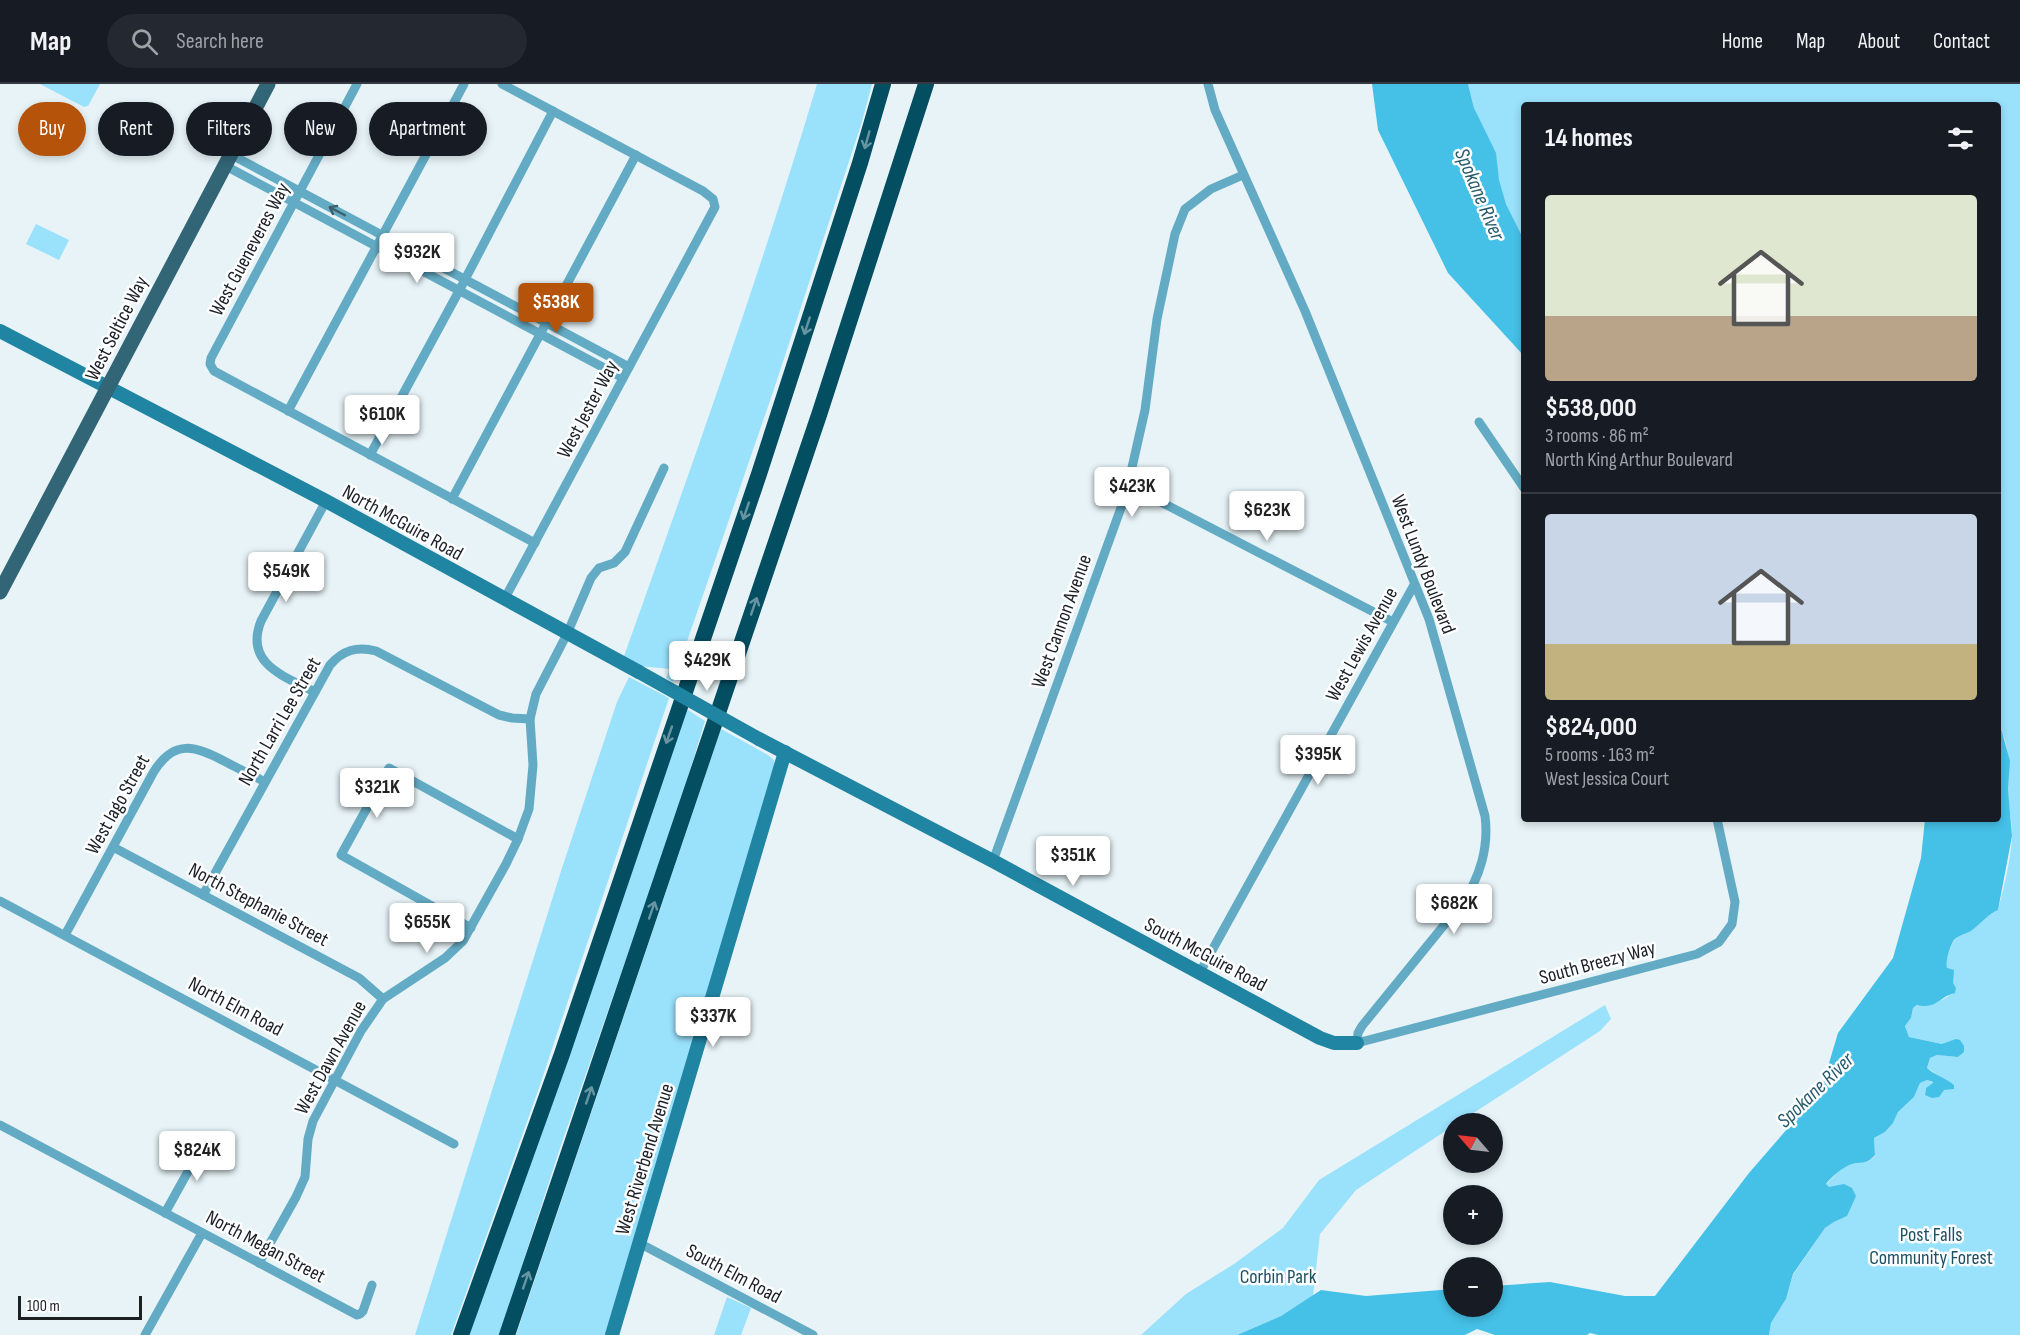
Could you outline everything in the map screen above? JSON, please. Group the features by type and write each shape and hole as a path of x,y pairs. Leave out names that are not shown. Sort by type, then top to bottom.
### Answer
{"highway":[{"path":"461,1335 562,1054 759,474 860,163 883,84"},
{"path":"507,1335 819,415 926,84"}],"main road":[{"name":"West Seltice Way","path":"0,592 268,84"}],"street":[{"name":"West Gueneveres Way","path":"288,411 214,371 211,358 357,84"},
{"path":"464,84 288,411 535,543"},
{"path":"452,499 636,155 502,84"},
{"name":"West Lundy Boulevard","path":"1208,84 1215,110 1305,311 1429,619 1484,811 1486,825 1484,849 1477,878 1468,895 1362,1026 1358,1033 1357,1043"},
{"path":"370,455 553,111"},
{"name":"West Jester Way","path":"504,600 715,207 714,202 703,191 636,155"},
{"path":"227,160 300,191 629,367"},
{"path":"227,160 294,203 623,378"},
{"name":"West Cannon Avenue","path":"993,861 1128,485 1145,410 1157,319 1175,234 1185,209 1211,189 1243,175"},
{"name":"North McGuire Road","path":"0,331 326,501 785,752"},
{"path":"1479,422 1521,484"},
{"name":"West Dawn Avenue","path":"259,1263 305,1177 308,1138 313,1121 361,1031 383,999 446,958 463,941 489,897 518,839 529,809 533,765 530,719 536,694 596,572 620,559 630,543 664,468"},
{"path":"1128,485 1393,622"},
{"path":"315,692 268,666 259,652 256,636 261,621 326,501"},
{"name":"West Lewis Avenue","path":"1199,974 1414,585"},
{"name":"North Larri Lee Street","path":"203,895 336,657 350,650 368,649 499,715 530,719"},
{"name":"West Iago Street","path":"65,935 159,762 165,755 183,748 201,750 265,782"},
{"name":"South McGuire Road","path":"785,752 1327,1041 1341,1044 1357,1043"},
{"name":"West Riverbend Avenue","path":"612,1335 785,752"},
{"path":"471,928 341,855 389,768 518,839"},
{"name":"South Breezy Way","path":"1357,1043 1697,954 1719,942 1732,924 1736,902 1718,822"},
{"name":"North Stephanie Street","path":"113,847 359,978 383,999"},
{"name":"North Elm Road","path":"0,901 454,1144"},
{"name":"North Megan Street","path":"0,1125 357,1315 363,1311 372,1285"},
{"path":"165,1213 206,1139"},
{"path":"145,1335 202,1233"},
{"name":"South Elm Road","path":"639,1243 813,1335"}],"green space":[{"path":"40,84 100,84 88,106 86,106 86,102 74,102"},
{"path":"817,84 872,84 861,125 773,392 673,682 666,678 670,669 639,666 623,659 748,301"},
{"name":"Post Falls Community Forest","path":"1468,84 2020,84 2020,1335 1769,1335 1771,1323 1786,1299 1793,1275 1825,1228 1847,1216 1826,1185 1848,1165 1865,1162 1875,1156 1874,1138 1885,1132 1893,1123 1898,1112 1914,1097 1920,1083 1927,1080 1934,1083 1926,1088 1925,1095 1954,1085 1927,1068 1930,1058 1937,1055 1958,1057 1964,1052 1964,1046 1909,1037 1905,1026 1911,1018 1913,1008 1944,999 1949,995 1952,982 1945,964 1951,946 1958,937 1971,931 1998,910 2009,863 2012,836 2008,795 2008,756 2001,730 2001,102 1521,102 1521,234 1506,204"},
{"path":"36,224 69,240 59,260 26,244"},
{"path":"629,677 669,698 539,1088 451,1335 415,1335 562,868 617,702"},
{"path":"685,708 705,721 676,816 560,1148 503,1324 499,1335 469,1335"},
{"path":"721,729 768,755 774,760 775,767 605,1335 516,1335"},
{"name":"Corbin Park","path":"1605,1005 1611,1019 1600,1031 1473,1113 1443,1113 1443,1133 1356,1190 1320,1234 1313,1296 1281,1316 1237,1335 1141,1335 1186,1294 1234,1264 1283,1228 1319,1180"},
{"path":"727,1297 751,1308 741,1335 714,1335"}],"water":[{"name":"Spokane River","path":"1372,84 1468,84 1474,108 1496,153 1499,180 1506,204 1521,234 1521,353 1448,273 1378,130"},
{"path":"2001,730 2010,761 2008,789 2012,836 1998,910 1952,943 1947,968 1954,970 1955,993 1929,1006 1917,1005 1913,1008 1911,1018 1905,1026 1909,1037 1942,1044 1956,1039 1960,1040 1964,1046 1964,1052 1958,1057 1937,1055 1930,1058 1927,1068 1954,1085 1954,1089 1944,1090 1939,1097 1932,1098 1925,1095 1926,1088 1933,1082 1927,1080 1920,1083 1914,1097 1898,1112 1893,1123 1885,1132 1874,1138 1875,1155 1865,1162 1846,1167 1826,1184 1829,1187 1844,1184 1852,1188 1856,1196 1847,1216 1825,1228 1793,1274 1786,1299 1771,1323 1769,1335 1598,1335 1590,1333 1587,1335 1495,1335 1477,1329 1465,1335 1237,1335 1281,1316 1321,1290 1366,1296 1443,1290 1443,1317 1503,1317 1503,1285 1550,1282 1625,1296 1655,1296 1749,1173 1821,1090 1838,1033 1893,958 1921,858 1925,822 2001,822"}]}
